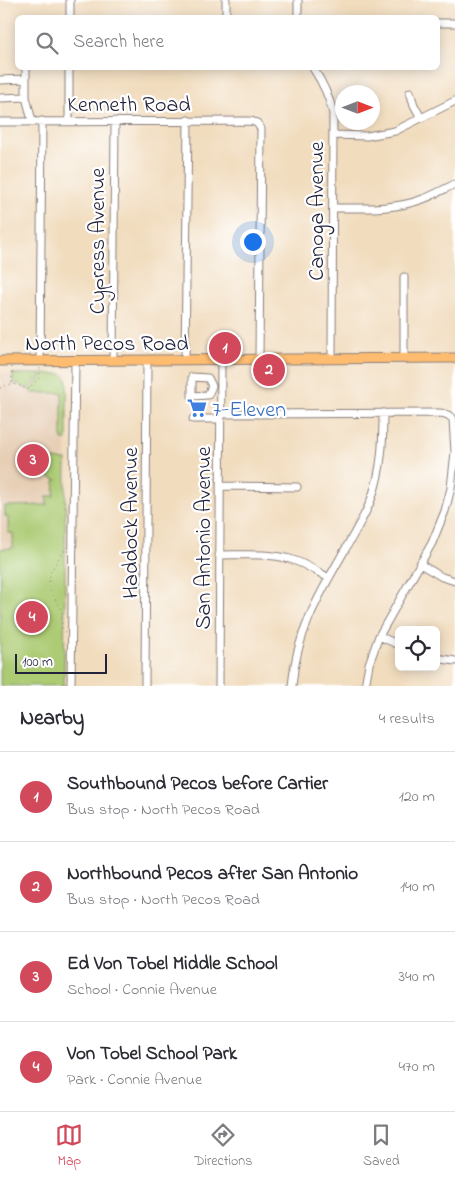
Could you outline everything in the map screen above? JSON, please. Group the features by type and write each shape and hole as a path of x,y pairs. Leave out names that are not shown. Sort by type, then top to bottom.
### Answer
{"main road":[{"name":"North Pecos Road","path":"0,361 455,358"}],"street":[{"path":"70,0 70,15"},
{"path":"226,0 226,15"},
{"path":"298,0 298,15"},
{"path":"440,23 455,23"},
{"path":"26,70 26,97 32,121"},
{"path":"69,70 69,121"},
{"name":"Canoga Avenue","path":"314,70 330,97 333,113 332,359"},
{"path":"0,80 26,79"},
{"path":"410,92 421,118"},
{"path":"0,98 26,97"},
{"path":"333,135 382,134 395,131 455,101"},
{"path":"185,360 188,120"},
{"name":"Kenneth Road","path":"0,122 251,120 257,123 260,129 258,359"},
{"path":"40,360 42,121"},
{"name":"Cypress Avenue","path":"113,360 115,121"},
{"path":"333,208 381,208 402,205 423,199 455,184"},
{"path":"404,277 404,359"},
{"path":"72,686 75,360"},
{"name":"Haddock Avenue","path":"145,686 148,360"},
{"name":"San Antonio Avenue","path":"219,686 222,360"},
{"path":"212,386 221,386"},
{"path":"292,686 300,642 314,603 373,496 381,461 383,413"},
{"path":"193,419 383,413 441,413 453,419 455,452 451,501 432,543 379,636 369,664 365,686"},
{"path":"220,486 297,487"},
{"path":"219,555 263,555 289,559 329,578"},
{"path":"420,564 442,577 455,581"},
{"path":"379,636 395,643"},
{"path":"440,658 455,660"}],"path":[{"path":"12,360 12,384"},
{"path":"0,388 12,384 27,390 40,378 40,360"},
{"path":"72,632 62,630 62,612 50,590 48,582 50,573 63,552 73,552"}],"shaded area":[{"path":"0,374 67,374 64,686 0,686"}],"green space":[{"path":"13,374 39,374 39,377 27,389 13,383"},
{"path":"41,374 62,374 67,379 67,440 62,440 62,393 32,393 29,390 41,378"},
{"path":"51,459 66,460 64,686 0,686 0,549 13,548 13,533 8,533 8,517 5,517 5,506 47,505 47,496 54,496 55,481 57,480 49,477 52,466"}],"place":[{"name":"Southbound Pecos before Cartier","path":"225,348"},
{"name":"Northbound Pecos after San Antonio","path":"269,370"},
{"name":"7-Eleven","path":"197,408"},
{"name":"Ed Von Tobel Middle School","path":"33,460"},
{"name":"Von Tobel School Park","path":"32,617"}]}
